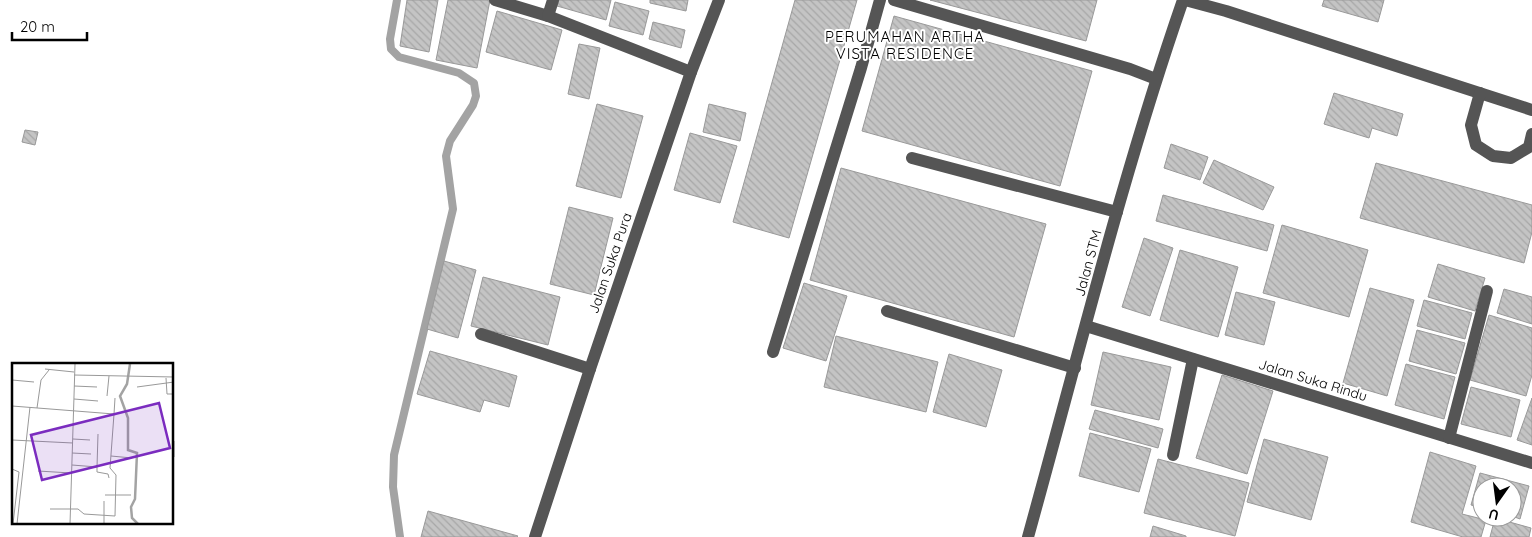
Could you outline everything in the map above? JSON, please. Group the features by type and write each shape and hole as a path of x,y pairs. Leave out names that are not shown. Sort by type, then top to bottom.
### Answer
{"street":[{"path":"495,0 548,16 691,72"},
{"path":"548,16 553,0"},
{"name":"Jalan Suka Pura","path":"534,537 691,72 719,0"},
{"path":"773,352 861,68 880,0"},
{"path":"894,0 1156,78"},
{"path":"1184,0 1226,11 1532,110"},
{"name":"Jalan STM","path":"1028,537 1117,212 1156,78 1184,0"},
{"path":"1480,93 1471,126 1476,145 1493,156 1511,158 1529,147 1532,134"},
{"path":"912,158 1117,212"},
{"path":"1449,438 1487,291"},
{"path":"887,311 1075,368"},
{"name":"Jalan Suka Rindu","path":"1086,326 1532,463"},
{"path":"481,334 590,369"},
{"path":"1173,455 1193,359"}],"building":[{"path":"407,0 438,0 429,52 400,46"},
{"path":"448,0 490,0 477,68 436,60"},
{"path":"559,0 611,0 606,20 557,6"},
{"path":"650,0 688,0 686,11 650,3"},
{"path":"795,0 857,0 789,238 733,222"},
{"path":"930,0 1097,0 1086,41"},
{"path":"1324,0 1384,0 1378,22 1322,6"},
{"path":"615,2 649,11 643,35 609,26"},
{"path":"497,11 562,30 551,70 486,52"},
{"path":"894,16 1092,71 1060,186 862,131"},
{"path":"653,22 685,30 681,48 649,39"},
{"path":"579,44 600,48 589,99 568,94"},
{"path":"1334,93 1403,114 1397,136 1372,128 1369,138 1324,124"},
{"path":"597,104 643,116 621,198 576,186"},
{"path":"709,104 746,113 740,141 703,132"},
{"path":"25,130 38,132 35,145 22,142"},
{"path":"690,133 737,146 720,203 674,190"},
{"path":"1171,144 1208,157 1200,180 1164,168"},
{"path":"1214,160 1274,187 1263,210 1203,183"},
{"path":"1376,163 1532,205 1532,232 1524,263 1360,218"},
{"path":"841,168 1046,224 1014,337 810,280"},
{"path":"1163,195 1274,225 1267,251 1156,221"},
{"path":"569,207 613,218 594,295 550,284"},
{"path":"1282,225 1368,250 1349,317 1263,293"},
{"path":"1144,238 1173,248 1150,316 1122,307"},
{"path":"1180,250 1238,267 1218,337 1160,320"},
{"path":"444,261 476,270 458,338 427,329"},
{"path":"1438,264 1485,278 1475,311 1428,297"},
{"path":"483,277 560,297 548,345 471,326"},
{"path":"804,283 847,296 826,361 783,348"},
{"path":"1370,288 1414,300 1387,396 1343,383"},
{"path":"1504,289 1532,297 1532,324 1497,313"},
{"path":"1236,292 1275,302 1264,345 1225,335"},
{"path":"1424,300 1472,313 1465,339 1417,326"},
{"path":"1489,315 1532,328 1532,375 1526,396 1470,380"},
{"path":"1417,330 1465,343 1456,374 1409,361"},
{"path":"836,336 938,362 926,412 824,387"},
{"path":"430,351 517,376 509,407 484,400 480,412 417,394"},
{"path":"1103,352 1171,367 1159,420 1091,405"},
{"path":"949,354 1002,370 986,427 933,412"},
{"path":"1406,364 1455,377 1444,419 1395,405"},
{"path":"1222,375 1273,391 1247,474 1196,458"},
{"path":"1471,387 1520,400 1511,437 1461,424"},
{"path":"1532,398 1532,445 1517,440"},
{"path":"1095,410 1163,429 1158,448 1089,429"},
{"path":"1090,433 1151,449 1139,492 1079,476"},
{"path":"1264,439 1328,457 1311,520 1247,502"},
{"path":"1430,452 1476,466 1462,514 1472,516 1472,527 1484,527 1481,537 1463,537 1411,522"},
{"path":"1158,459 1249,483 1235,536 1144,513"},
{"path":"1480,473 1495,477 1479,477"},
{"path":"1522,484 1529,486 1522,512"},
{"path":"428,511 518,536 421,537"},
{"path":"1153,526 1186,536 1186,537 1150,537"},
{"path":"1522,526 1531,528 1529,537 1490,537 1493,527"}],"waterway":[{"path":"397,0 390,39 391,49 399,57 459,73 474,83 476,96 473,105 450,141 446,156 453,209 394,455 393,487 400,537"}],"district":[{"name":"PERUMAHAN ARTHA VISTA RESIDENCE","path":"905,44"}]}
